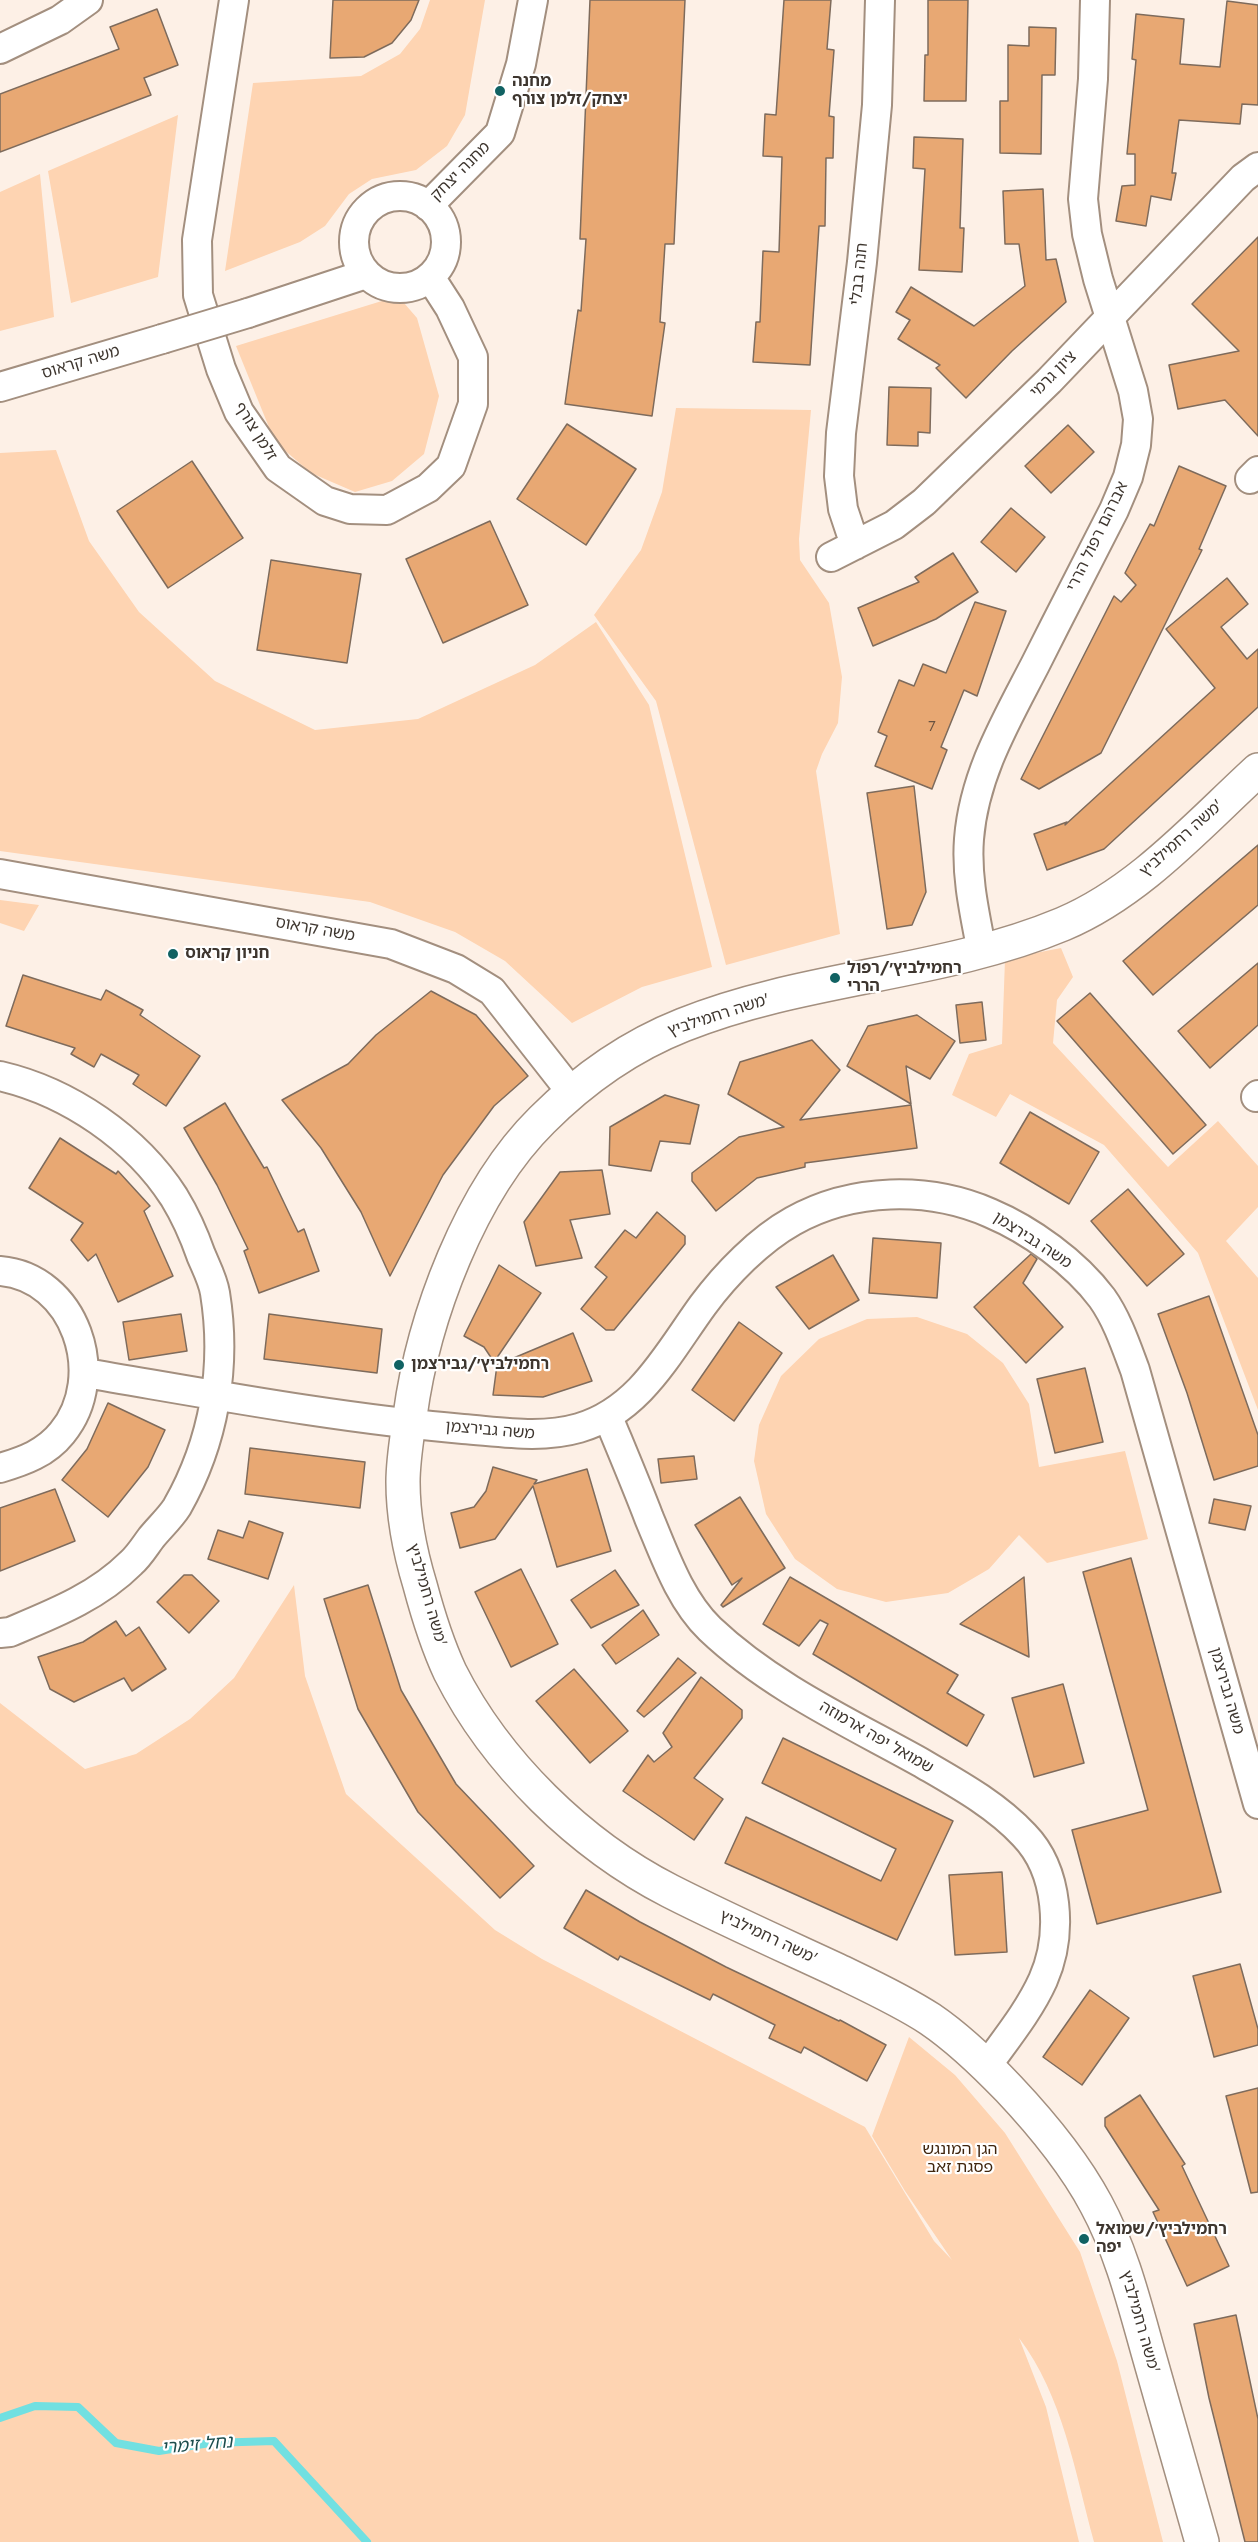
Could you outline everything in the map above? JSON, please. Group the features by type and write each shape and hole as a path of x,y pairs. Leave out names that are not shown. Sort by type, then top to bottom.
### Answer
{"street":[{"path":"0,49 60,20 88,0"},
{"name":"זלמן צורף","path":"234,0 197,240 198,295 221,369 244,420 278,468 325,501 350,509 387,510 428,488 451,466 473,404 473,357 450,308 430,277"},
{"name":"מחנה יצחק","path":"428,206 500,133 521,64 533,0"},
{"name":"חנה בבלי","path":"843,551 841,441 862,262 877,105 880,0"},
{"name":"אברהם רפול הררי","path":"982,952 971,895 969,841 973,808 981,776 999,735 1114,510 1128,477 1136,445 1138,419 1133,391 1098,279 1087,234 1083,199 1093,79 1095,0"},
{"name":"ציון גרמי","path":"843,551 894,525 924,502 1111,317 1236,185 1258,167"},
{"path":"396,196 412,198 428,206 439,218 445,232 445,249 440,265 430,277 416,285 400,288 385,286 366,274 357,260 354,245 356,229 367,209 381,200 396,196"},
{"name":"משה קראוס","path":"0,387 249,313 366,274"},
{"name":"משה רחמילביץ'","path":"1202,2542 1119,2255 1099,2208 1077,2170 1043,2127 986,2067 934,2022 898,2000 633,1871 605,1851 523,1776 496,1745 469,1705 449,1669 431,1626 411,1555 403,1479 414,1387 440,1298 469,1223 485,1194 520,1144 572,1093 625,1055 684,1024 776,998 982,952 1067,922 1126,890 1258,770"},
{"name":"משה קראוס","path":"0,874 391,944 413,952 456,969 492,992 572,1093"},
{"path":"0,1076 17,1080 63,1098 102,1122 142,1158 174,1197 193,1233 215,1291 220,1349 217,1395 204,1448 176,1508 131,1563 79,1603 10,1632 0,1633"},
{"name":"משה גבירצמן","path":"85,1373 409,1424 546,1436 579,1428 608,1417 641,1390 667,1358 705,1302 736,1267 760,1244 792,1221 823,1208 861,1197 934,1196 963,1201 999,1217 1057,1254 1081,1274 1102,1299 1119,1329 1135,1370 1258,1804"},
{"path":"0,1271 33,1282 56,1299 74,1324 84,1357 85,1373 83,1389 73,1418 61,1435 32,1458 0,1468"},
{"name":"שמואל יפה ארמוזה","path":"608,1417 668,1563 685,1596 708,1627 742,1658 777,1682 962,1786 1025,1835 1042,1861 1053,1892 1055,1917 1051,1951 1044,1978 1027,2008 986,2067"}],"green space":[{"path":"430,0 485,0 465,115 447,146 416,170 372,179 349,194 325,226 300,242 225,271 253,83 361,76 400,54 420,29"},
{"path":"178,115 158,277 71,303 48,171"},
{"path":"40,174 54,317 0,331 0,192"},
{"path":"398,296 417,318 439,396 424,454 392,481 355,492 311,473 275,442 236,346"},
{"path":"676,408 811,410 799,539 800,560 829,603 842,677 838,723 816,771 840,934 726,965 656,701 594,615 641,550 662,492"},
{"path":"56,450 89,541 139,612 215,681 315,730 418,719 535,665 596,622 649,705 712,967 642,987 572,1023 505,961 455,932 370,902 0,851 0,453"},
{"path":"0,900 39,905 24,931 0,923"},
{"path":"1061,948 1073,977 1057,1000 1053,1043 1168,1167 1218,1121 1258,1166 1258,1207 1226,1241 1258,1278 1258,1410 1198,1253 1104,1145 1010,1094 996,1117 952,1095 969,1054 1002,1044 1005,959"},
{"path":"917,1317 967,1334 1003,1363 1029,1404 1039,1467 1125,1451 1148,1539 1047,1563 1019,1535 989,1569 948,1593 886,1602 837,1589 795,1559 766,1514 754,1461 759,1425 781,1376 819,1339 867,1319"},
{"name":"הגן המונגש פסגת זאב","path":"294,1585 305,1676 346,1794 495,1930 542,1959 865,2127 934,2241 952,2260 905,2191 872,2136 909,2037 955,2075 1005,2133 1080,2252 1117,2361 1163,2542 1094,2542 1074,2462 1057,2410 1047,2384 1019,2338 1046,2407 1079,2542 0,2542 0,1703 85,1769 136,1754 190,1719 234,1678"}],"building":[{"path":"333,0 419,0 411,20 392,43 364,57 330,58"},
{"path":"590,0 685,0 674,244 665,244 660,322 665,323 652,416 565,404 578,310 581,311 586,239 580,239"},
{"path":"784,0 831,0 827,49 834,50 829,116 834,117 833,158 826,158 825,226 819,226 810,365 753,362 756,322 760,322 763,251 779,252 782,157 763,156 765,114 776,115"},
{"path":"928,0 968,0 966,101 924,101 925,55 928,55"},
{"path":"1227,1 1258,5 1258,105 1242,104 1240,124 1179,120 1172,173 1176,173 1171,200 1151,196 1146,226 1116,221 1122,186 1135,185 1135,154 1127,154 1136,60 1132,59 1136,14 1184,19 1180,64 1220,67"},
{"path":"157,9 178,65 144,78 151,95 0,152 0,94 119,49 110,27"},
{"path":"1029,27 1056,28 1055,75 1042,75 1041,154 1000,153 1000,101 1008,101 1008,45 1029,46"},
{"path":"914,137 963,139 960,228 964,228 962,272 919,270 925,169 913,168"},
{"path":"1043,189 1046,260 1056,259 1066,302 1012,351 966,398 936,368 940,365 898,339 910,320 896,312 911,287 974,326 1025,286 1019,244 1005,244 1003,191"},
{"path":"1258,237 1258,436 1225,400 1178,409 1169,365 1239,351 1192,304"},
{"path":"889,387 931,388 930,433 918,432 918,446 887,445"},
{"path":"567,424 636,469 586,545 517,499"},
{"path":"1068,425 1094,452 1051,493 1025,466"},
{"path":"192,461 243,538 168,588 117,511"},
{"path":"1179,466 1226,486 1199,549 1202,550 1101,753 1039,789 1021,779 1114,596 1121,602 1136,585 1125,573 1150,524 1154,526"},
{"path":"1011,508 1045,537 1016,572 981,542"},
{"path":"490,521 528,605 443,643 406,559"},
{"path":"953,553 978,592 936,619 873,646 858,608 919,582 915,577"},
{"path":"271,560 361,574 347,663 257,650"},
{"path":"1227,578 1248,604 1221,627 1247,659 1258,649 1258,707 1104,849 1047,870 1034,834 1067,822 1065,825 1215,688 1166,629"},
{"path":"975,602 1006,611 977,696 964,690 941,747 947,750 932,789 875,766 887,736 878,732 899,680 914,686 923,664 946,673"},
{"path":"914,786 926,892 912,925 887,929 867,793"},
{"path":"1258,845 1258,905 1153,995 1123,961"},
{"path":"1258,963 1258,1025 1210,1068 1178,1031"},
{"path":"23,975 101,1000 106,990 143,1010 140,1015 200,1056 166,1106 133,1084 139,1075 101,1054 94,1067 71,1054 75,1048 6,1026"},
{"path":"431,991 476,1015 528,1076 494,1106 443,1175 390,1276 361,1212 321,1148 282,1100 348,1064 376,1035"},
{"path":"1090,993 1206,1125 1173,1154 1057,1021"},
{"path":"982,1002 986,1040 960,1043 956,1005"},
{"path":"917,1015 955,1041 930,1079 906,1066 911,1104 847,1066 868,1026"},
{"path":"812,1040 840,1070 800,1120 911,1105 917,1148 805,1163 805,1167 757,1178 716,1211 692,1181 692,1173 739,1137 784,1127 728,1094 740,1062"},
{"path":"665,1095 699,1105 690,1144 660,1141 651,1171 609,1165 610,1127"},
{"path":"225,1103 264,1168 267,1167 298,1232 304,1229 319,1271 259,1293 244,1251 248,1249 217,1185 184,1128"},
{"path":"1030,1112 1099,1152 1069,1204 1000,1163"},
{"path":"60,1138 116,1174 118,1171 150,1206 144,1211 173,1276 118,1302 96,1254 88,1261 71,1240 83,1223 29,1188"},
{"path":"602,1170 610,1214 570,1220 582,1258 536,1266 524,1222 560,1172"},
{"path":"1128,1189 1184,1254 1147,1286 1091,1221"},
{"path":"657,1212 685,1236 685,1244 614,1330 606,1330 581,1309 607,1277 595,1267 625,1230 636,1238"},
{"path":"873,1238 941,1243 937,1298 869,1293"},
{"path":"1031,1254 1037,1259 1023,1283 1063,1327 1026,1363 974,1307"},
{"path":"833,1255 859,1300 809,1329 776,1287"},
{"path":"499,1265 541,1293 494,1362 484,1347 464,1336"},
{"path":"1209,1296 1258,1435 1258,1466 1214,1480 1187,1393 1158,1314"},
{"path":"181,1314 187,1351 129,1360 123,1322"},
{"path":"269,1314 382,1329 377,1373 264,1359"},
{"path":"739,1322 782,1353 734,1421 692,1390"},
{"path":"573,1333 592,1381 543,1397 493,1395 497,1365"},
{"path":"1085,1368 1103,1442 1055,1453 1037,1379"},
{"path":"108,1403 165,1430 148,1467 108,1517 62,1480 87,1449"},
{"path":"250,1448 365,1462 360,1508 245,1494"},
{"path":"694,1456 697,1479 661,1483 658,1459"},
{"path":"493,1467 537,1480 534,1484 587,1469 611,1551 557,1567 533,1486 495,1539 460,1548 451,1513 474,1507 486,1491"},
{"path":"55,1489 75,1541 0,1571 0,1508"},
{"path":"740,1497 785,1568 723,1607 721,1605 742,1578 732,1585 695,1525"},
{"path":"1214,1499 1251,1506 1245,1530 1209,1523"},
{"path":"249,1521 283,1533 268,1579 208,1559 218,1530 243,1538"},
{"path":"1131,1558 1221,1892 1097,1924 1072,1830 1148,1810 1083,1572"},
{"path":"521,1569 558,1644 511,1667 475,1592"},
{"path":"615,1570 639,1605 591,1628 571,1600"},
{"path":"184,1575 192,1575 219,1601 189,1633 157,1602"},
{"path":"790,1577 958,1675 947,1693 984,1715 967,1746 813,1654 828,1624 820,1620 799,1646 763,1624"},
{"path":"1024,1577 1029,1657 960,1624"},
{"path":"368,1585 401,1690 456,1784 534,1866 500,1898 418,1812 358,1709 324,1599"},
{"path":"643,1610 659,1635 616,1664 602,1645"},
{"path":"116,1621 126,1636 139,1627 166,1669 132,1691 124,1678 74,1702 50,1689 38,1657 83,1642"},
{"path":"678,1658 696,1673 644,1717 637,1711"},
{"path":"574,1669 628,1731 590,1763 536,1701"},
{"path":"701,1677 742,1710 742,1718 694,1778 723,1799 694,1840 623,1791 648,1755 654,1762 672,1747 663,1733"},
{"path":"1063,1684 1084,1763 1034,1777 1012,1698"},
{"path":"783,1738 953,1821 897,1940 725,1863 746,1817 881,1881 896,1849 762,1783"},
{"path":"1002,1872 1007,1952 955,1955 949,1875"},
{"path":"586,1890 640,1922 726,1967 840,2020 886,2045 867,2081 804,2047 801,2053 769,2038 775,2025 713,1994 710,2000 620,1956 618,1960 564,1928"},
{"path":"1240,1964 1258,2029 1258,2045 1214,2057 1193,1976"},
{"path":"1090,1990 1129,2018 1082,2085 1043,2057"},
{"path":"1258,2088 1258,2192 1251,2193 1226,2096"},
{"path":"1140,2095 1185,2164 1182,2166 1229,2266 1187,2286 1153,2212 1159,2210 1105,2126 1105,2118"},
{"path":"1236,2315 1258,2419 1258,2542 1245,2542 1209,2398 1194,2324"}],"waterway":[{"name":"נחל זימרי","path":"0,2418 35,2406 78,2407 116,2443 159,2451 210,2443 274,2441 367,2542"}],"place":[{"name":"מחנה יצחק/זלמן צורף","path":"500,91"},
{"name":"חניון קראוס","path":"173,954"},
{"name":"רחמילביץ׳/רפול הררי","path":"835,978"},
{"name":"רחמילביץ׳/גבירצמן","path":"399,1365"},
{"name":"רחמילביץ׳/שמואל יפה","path":"1084,2239"}]}
